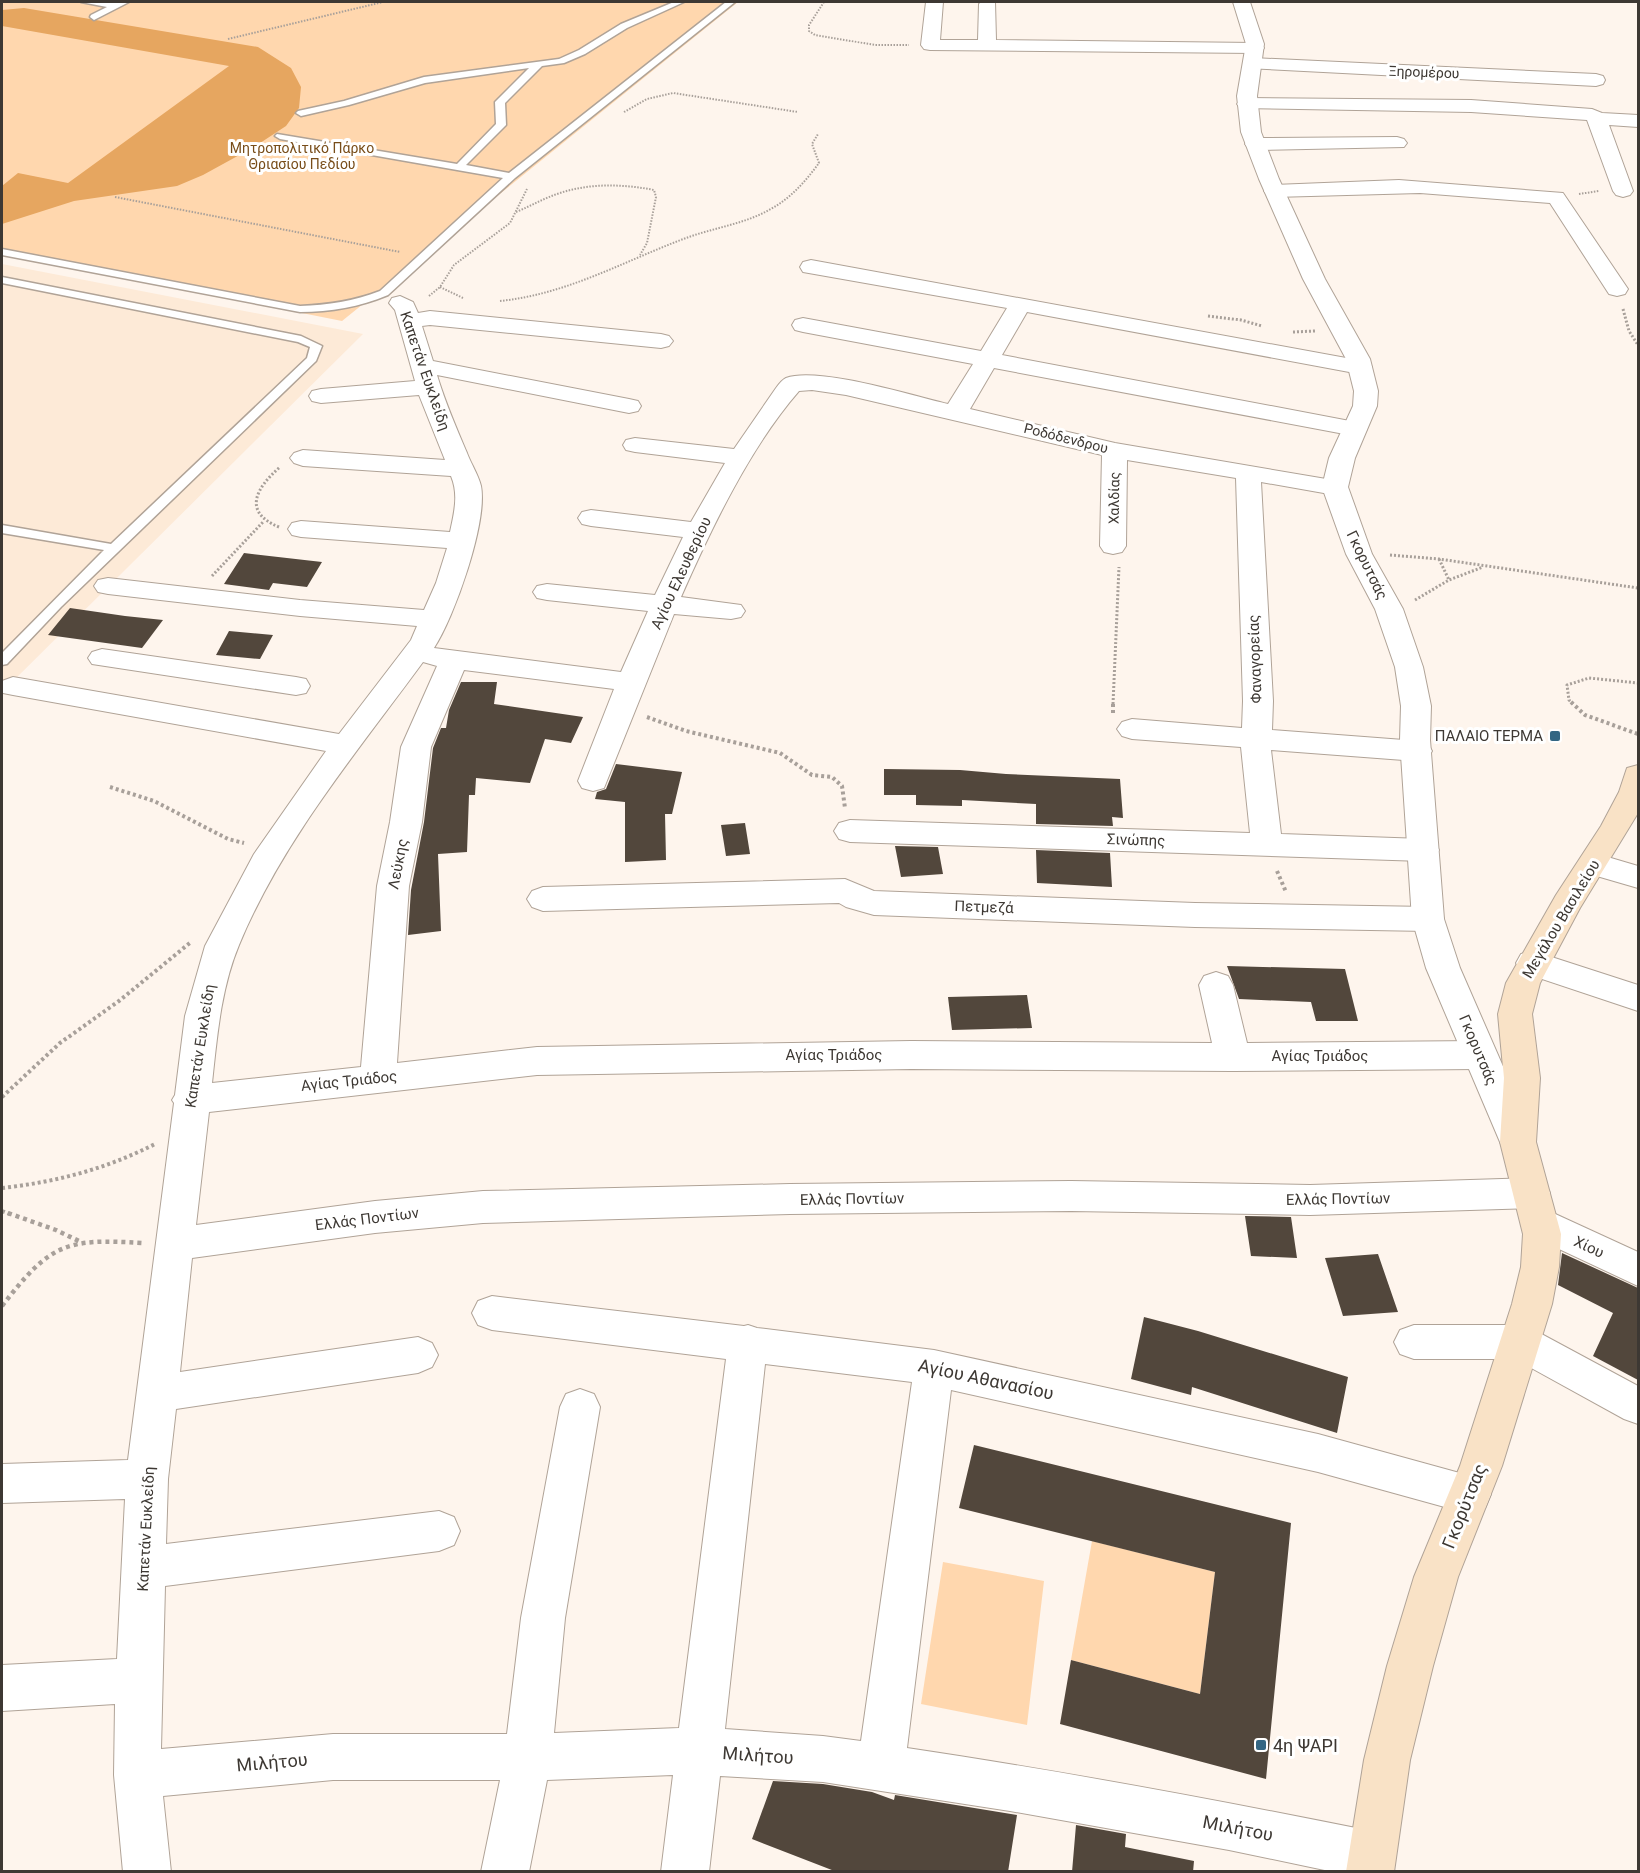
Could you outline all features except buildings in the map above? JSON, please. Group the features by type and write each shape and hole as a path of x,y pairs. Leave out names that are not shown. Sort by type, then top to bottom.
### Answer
{"main road":[{"name":"Μεγάλου Βασιλείου","path":"1518,1142 1522,1078 1515,1014 1523,983 1567,903 1594,864 1634,792 1638,775"},
{"name":"Γκορύτσας","path":"1371,1863 1387,1760 1410,1666 1436,1577 1481,1466 1520,1342 1540,1267 1542,1234 1518,1142"}],"street":[{"path":"930,45 934,2"},
{"path":"1242,2 1251,26 1254,56 1247,104 1251,132 1274,191 1314,279 1360,367 1366,390 1365,406 1342,458 1335,487"},
{"path":"987,47 988,4"},
{"name":"Ξηρομέρου","path":"930,45 1254,56 1596,80"},
{"path":"1247,104 1471,106 1592,115 1597,119 1623,190"},
{"path":"1597,119 1638,121"},
{"path":"1256,144 1397,143"},
{"path":"1274,191 1410,187 1516,197 1556,197 1617,289"},
{"path":"812,267 1360,367"},
{"path":"956,412 1020,305"},
{"path":"405,311 430,318 661,341"},
{"name":"Καπετάν Ευκλείδη","path":"147,1872 141,1834 137,1775 139,1649 147,1479 202,1016 222,946 243,901 271,851 424,642 450,584 468,506 468,486 434,404 405,311"},
{"path":"803,325 1355,429"},
{"path":"321,396 426,377 444,369 629,406"},
{"name":"Ροδόδενδρου","path":"798,382 846,388 1115,450 1335,487"},
{"name":"Αγίου Ελευθερίου","path":"593,781 626,695 715,498 774,404 792,384 798,382"},
{"path":"635,445 741,457"},
{"name":"Χαλδίας","path":"1113,546 1115,450"},
{"path":"303,458 462,469"},
{"name":"Φαναγορείας","path":"1248,471 1258,701 1256,740 1267,845"},
{"name":"Γκορυτσάς","path":"1335,487 1359,554 1389,609 1409,667 1416,706 1428,919 1443,968 1518,1142"},
{"path":"591,518 699,531"},
{"path":"301,530 461,542"},
{"path":"108,586 300,608 434,619"},
{"path":"547,592 731,611"},
{"path":"414,656 455,658 626,695"},
{"path":"102,658 296,686"},
{"name":"Λεύκης","path":"378,1078 393,886 406,822 416,747 455,658"},
{"path":"145,708 177,669"},
{"path":"7,674 145,708 347,745"},
{"path":"1132,729 1256,740 1417,750"},
{"name":"Σινώπης","path":"850,831 1423,850"},
{"path":"1594,864 1638,877"},
{"name":"Πετμεζά","path":"543,900 845,891 857,899 874,903 1296,917 1428,919"},
{"path":"1533,963 1638,998"},
{"path":"1216,985 1233,1057"},
{"name":"Αγίας Τριάδος","path":"189,1114 378,1078 549,1060 911,1055 1233,1057 1479,1055"},
{"name":"Ελλάς Ποντίων","path":"176,1244 375,1217 483,1207 1047,1196 1310,1200 1535,1208"},
{"name":"Χίου","path":"1535,1208 1638,1270"},
{"name":"Αγίου Αθανασίου","path":"492,1313 748,1342 934,1368 1318,1453 1470,1494"},
{"path":"685,1872 748,1342"},
{"path":"1414,1342 1520,1342 1638,1406"},
{"path":"158,1393 418,1355"},
{"path":"881,1769 934,1368"},
{"path":"505,1872 528,1757 543,1618 580,1407"},
{"path":"2,1483 147,1479"},
{"path":"144,1568 439,1531"},
{"path":"2,1688 139,1680"},
{"name":"Μιλήτου","path":"137,1775 257,1762 333,1757 528,1757 699,1750 823,1759 1010,1787 1230,1826 1371,1863"}],"lane":[{"path":"85,2 121,4"},
{"path":"301,113 346,103 424,80 561,61 582,52 624,27 681,2"},
{"path":"2,252 300,309 347,306 384,293 511,176 731,2"},
{"path":"94,17 121,4"},
{"path":"459,167 501,125 500,102 539,64"},
{"path":"280,136 511,176"},
{"path":"2,280 301,339 316,346 312,359 56,604 7,674"},
{"path":"2,529 114,548"}],"path":[{"path":"228,39 383,2"},
{"path":"824,2 809,25 809,31 815,35 874,45 930,45"},
{"path":"620,116 644,100 673,93 798,112"},
{"path":"492,301 523,300 552,292 700,232 766,212 783,202 819,163 812,144 818,134"},
{"path":"405,311 430,296 440,287 454,265 510,223 519,201 533,183"},
{"path":"516,212 562,192 587,188 641,187 654,190 656,196 647,243 637,258"},
{"path":"115,197 423,256"},
{"path":"440,287 465,298"},
{"path":"301,530 277,527 263,522 256,512 255,497 271,474 284,464 303,458"},
{"path":"195,596 263,522"},
{"path":"1113,546 1119,566 1112,720 1116,726 1132,729"},
{"path":"1359,554 1439,559 1638,588"},
{"path":"1439,559 1449,580"},
{"path":"1389,609 1430,593 1449,580 1486,566"},
{"path":"1638,683 1589,678 1568,685 1569,700 1586,715 1638,734"},
{"path":"626,695 686,731 780,753 812,776 832,777 842,786 850,831"},
{"path":"110,787 154,801 228,839 271,851"},
{"path":"1267,845 1296,917"},
{"path":"2,1097 60,1043 119,1001 192,941"},
{"path":"2,1188 36,1185 75,1176 135,1155 189,1114"},
{"path":"2,1211 56,1230 81,1242"},
{"path":"2,1306 51,1253 81,1242 176,1244"}],"shaded area":[{"path":"24,8 258,47 291,68 301,87 299,108 286,126 254,147 203,175 177,186 74,201 2,224 2,186 18,173 68,183 229,66 2,26 2,10"},
{"path":"2,264 363,334 2,692"}],"green space":[{"name":"Μητροπολιτικό Πάρκο Θριασίου Πεδίου","path":"2,2 738,2 342,321 2,253"},
{"path":"1092,1541 1215,1572 1200,1694 1071,1660"},
{"path":"943,1562 1044,1581 1027,1725 921,1704"}],"place":[{"name":"ΠΑΛΑΙΟ ΤΕΡΜΑ","path":"1555,736"},
{"name":"4η ΨΑΡΙ","path":"1261,1745"}]}
